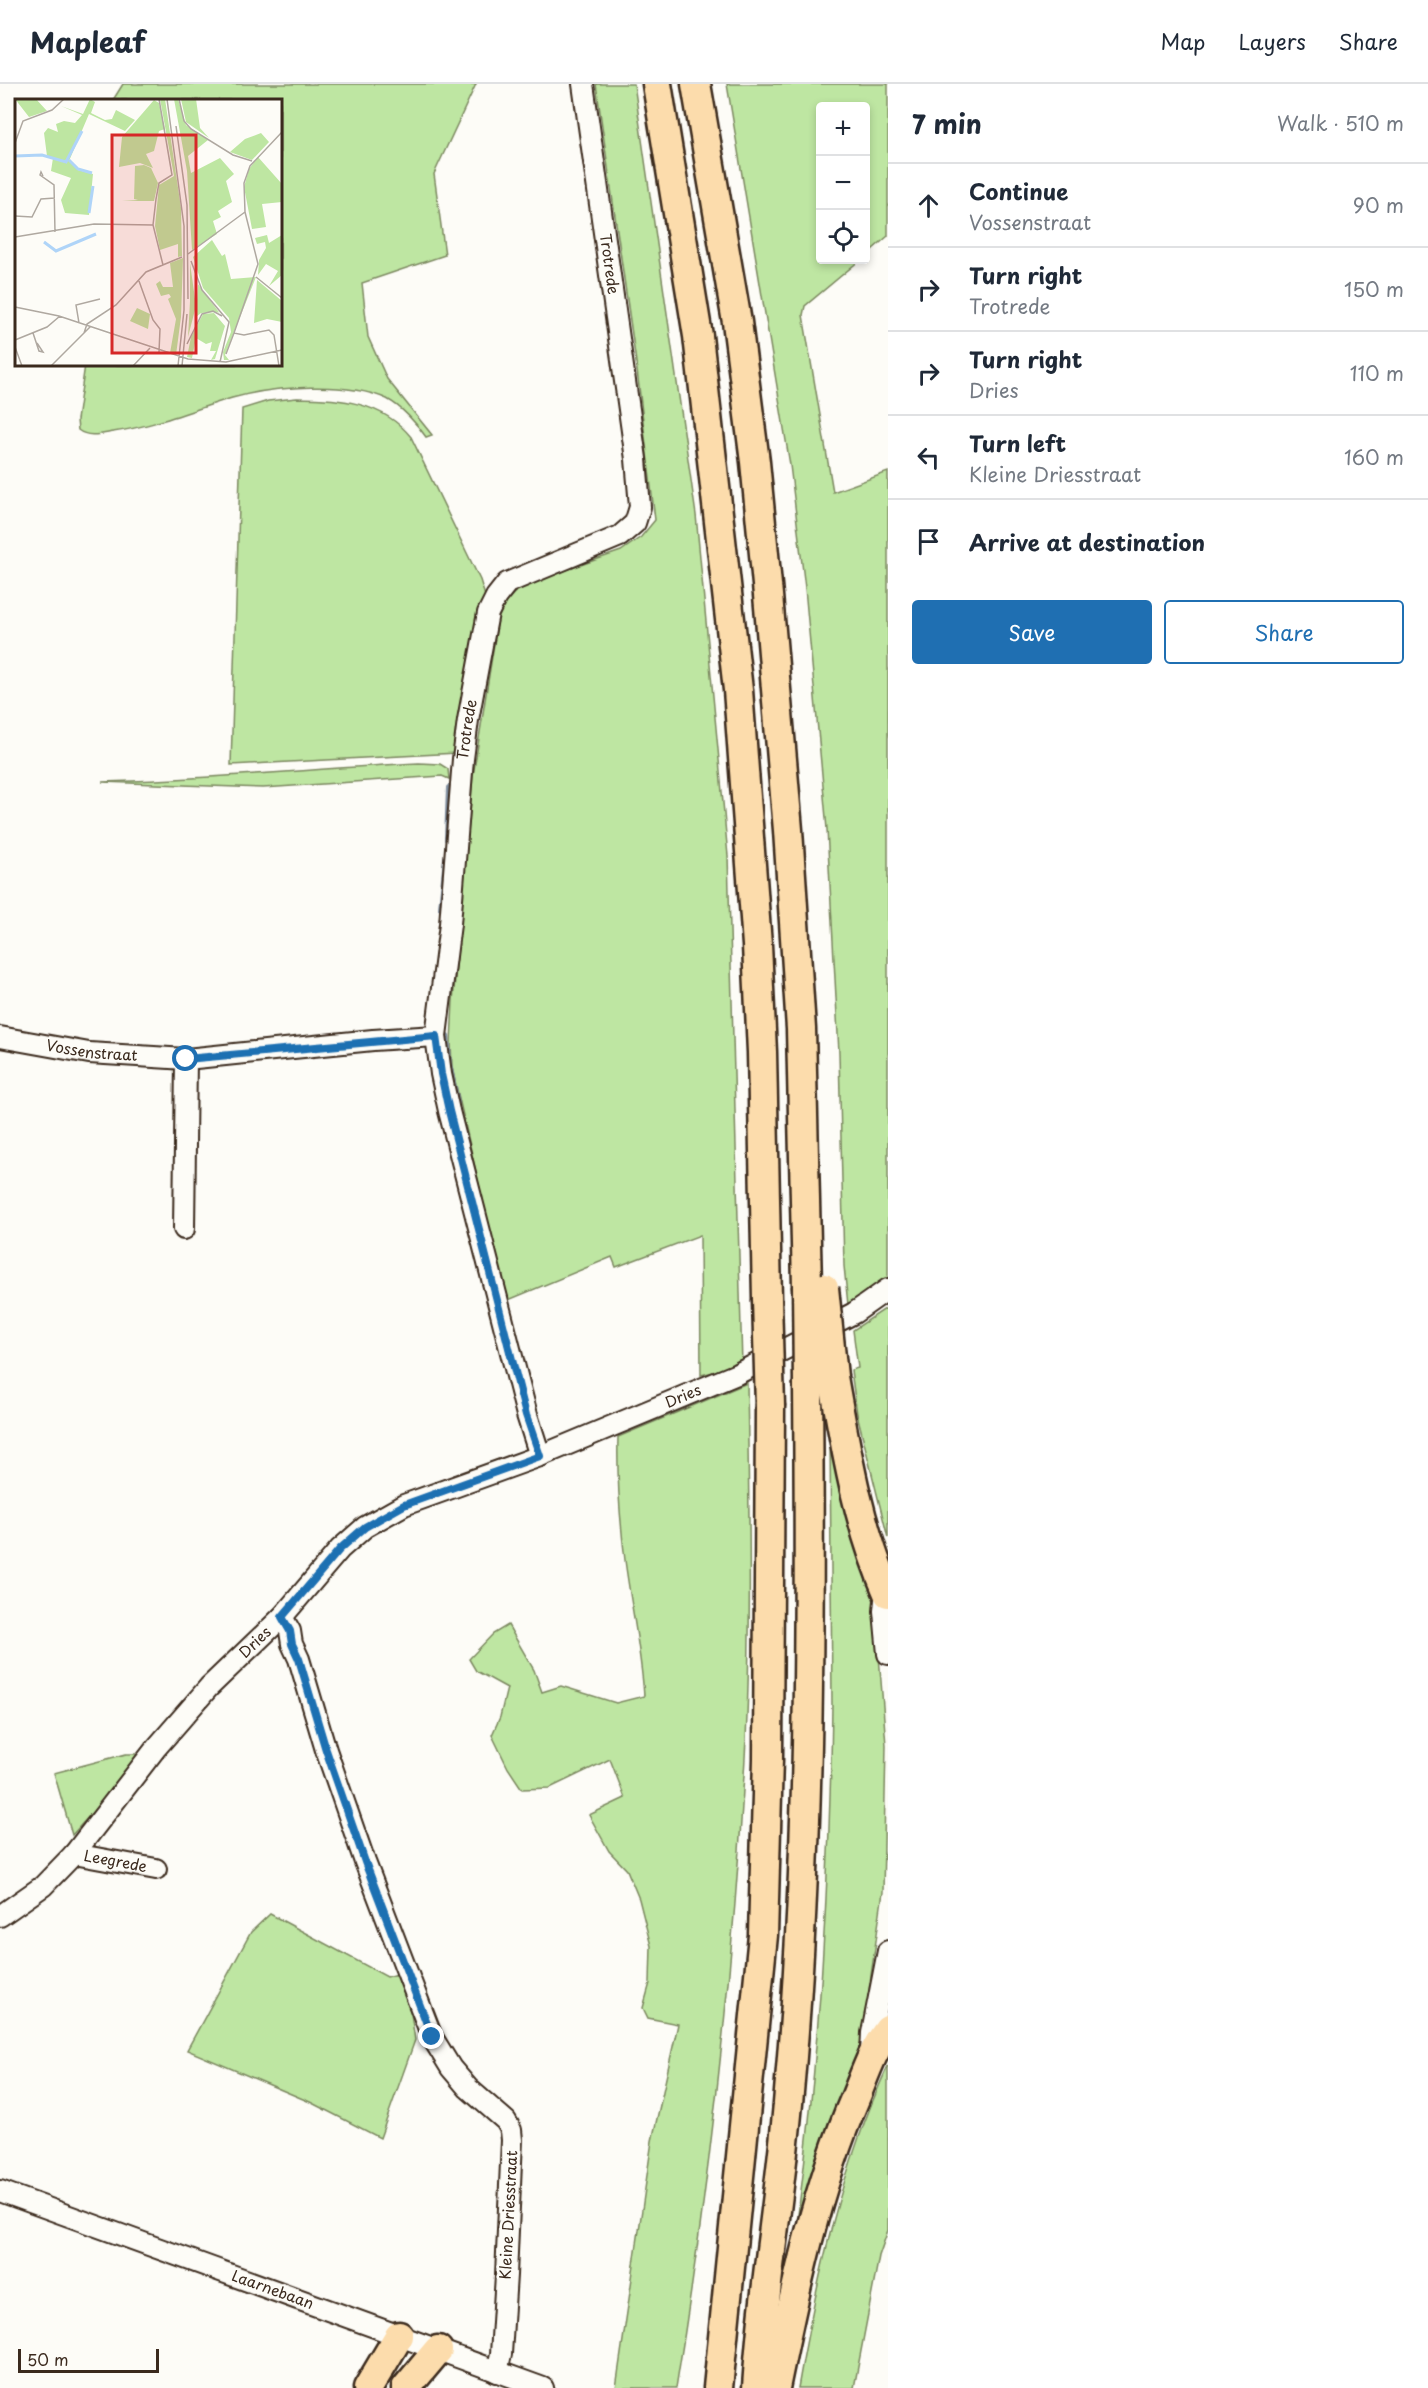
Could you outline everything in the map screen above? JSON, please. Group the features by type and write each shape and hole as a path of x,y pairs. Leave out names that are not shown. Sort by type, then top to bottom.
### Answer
{"highway":[{"path":"657,84 698,336 738,690 761,1040 768,1299 770,1407 768,1759 763,1935 719,2384"},
{"path":"696,84 737,322 755,462 767,584 799,994 805,1214 815,1287 821,1381 809,1622 802,1888 789,2092 757,2388"},
{"path":"821,1381 847,1457 865,1532 887,1592"},
{"path":"775,2388 818,2203 837,2141 871,2059 888,2030"},
{"path":"368,2388 399,2336"},
{"path":"406,2388 438,2350"}],"street":[{"name":"Trotrede","path":"540,1456 526,1415 449,1111 436,1036 450,924 466,730 488,613 496,597 507,583 620,536 635,523 640,507 636,459 583,84"},
{"name":"Vossenstraat","path":"0,1037 89,1053 186,1059 436,1036"},
{"path":"184,1229 186,1059"},
{"name":"Dries","path":"0,1916 43,1886 74,1854 178,1722 209,1687 282,1617 340,1549 365,1527 404,1505 540,1456 737,1374 854,1313 888,1289"},
{"path":"887,1592 884,1611 888,1654"},
{"name":"Kleine Driesstraat","path":"282,1617 290,1631 292,1644 299,1659 326,1750 365,1862 432,2037 451,2068 468,2088 506,2121 511,2130 506,2275 501,2354 497,2372"},
{"path":"263,1636 292,1644"},
{"name":"Leegrede","path":"74,1854 156,1869"},
{"path":"871,2059 872,2033 888,1951"},
{"name":"Laarnebaan","path":"0,2191 543,2388"}],"green space":[{"path":"123,84 476,84 434,174 445,255 362,283 368,337 387,379 432,435 426,437 409,416 387,399 371,393 352,390 311,387 249,394 129,429 95,435 78,430 77,420 85,366 282,366 282,99 114,99"},
{"path":"596,84 634,84 696,515 728,856 742,1365 701,1375 700,1235 616,1267 612,1257 506,1301 452,1068 453,1001 473,776 498,619 506,602 517,590 543,578 621,551 641,537 655,520 636,362"},
{"path":"727,84 888,84 888,236 870,252 870,102 816,102 816,264 855,264 805,306 803,315 833,492 888,472 888,1279 848,1305 844,1266 839,1053 827,829 805,588 790,465"},
{"path":"297,398 329,399 359,404 374,409 400,425 411,437 480,580 485,596 485,610 457,753 231,765 242,409 268,401"},
{"path":"419,763 440,764 448,769 449,779 442,776 263,788 102,782 142,781"},
{"path":"888,1307 888,1538 857,1414 851,1370 858,1368 853,1330"},
{"path":"747,1383 749,1617 745,1758 727,1995 710,2152 676,2388 616,2388 652,2141 678,2024 648,2018 643,2008 650,1983 651,1946 639,1899 627,1870 609,1851 589,1815 625,1798 610,1759 550,1788 522,1789 508,1768 492,1735 500,1717 507,1688 476,1671 469,1659 493,1634 508,1625 534,1670 542,1692 561,1686 616,1703 644,1696 622,1530 618,1483 618,1437"},
{"path":"830,1433 873,1579 886,1745 883,1892 862,2038 804,2218 798,2215 818,2024 829,1833 832,1705"},
{"path":"126,1754 136,1754 138,1758 133,1767 72,1835 54,1773"},
{"path":"270,1914 387,1977 398,1974 411,2014 415,2040 380,2138 310,2102 187,2050 251,1932"},
{"path":"888,2066 888,2230 879,2256 854,2388 798,2388 813,2306 832,2224 871,2104"}],"waterway":[{"path":"447,839 449,788"},
{"path":"441,908 446,858"},
{"path":"447,1036 449,1063 457,1102"}],"route":[{"path":"186,1059 436,1036 449,1111 526,1415 540,1456 404,1505 381,1517 365,1527 340,1549 282,1617 290,1631 292,1644 299,1659 326,1750 365,1862 432,2037"}]}
